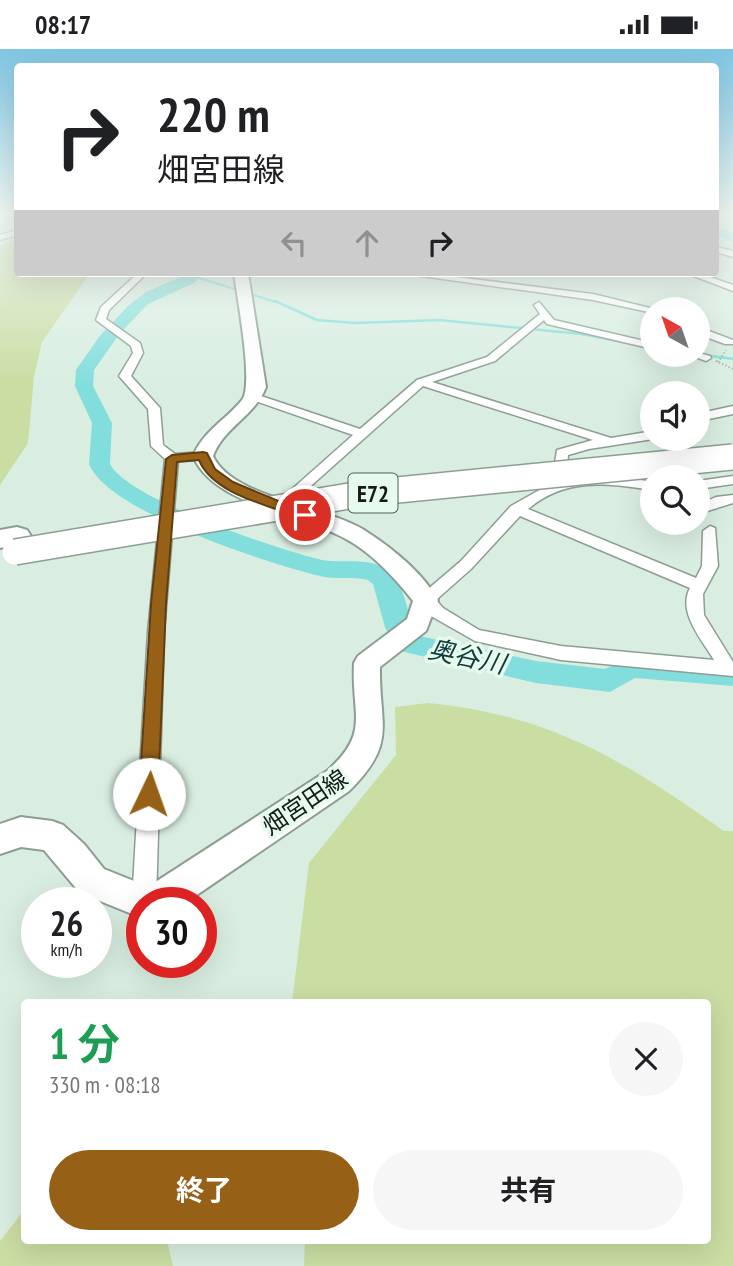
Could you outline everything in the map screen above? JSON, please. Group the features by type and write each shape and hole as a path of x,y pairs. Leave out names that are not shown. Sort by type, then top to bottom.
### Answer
{"highway":[{"name":"E72","path":"8,545 368,483 519,465 733,445"},
{"name":"E72","path":"8,545 367,493 733,457"}],"main road":[{"path":"243,284 257,374 254,397 211,437 203,456 209,470 229,485 355,534 406,575 426,600"},
{"name":"畑宮田線","path":"177,887 358,765 369,743 372,720 364,686 367,663 417,624 426,600"},
{"path":"0,839 21,832 52,836 72,855 92,881 126,895"}],"street":[{"path":"139,277 104,309 101,320 136,345 138,353 125,376 154,408 157,446 172,459 203,456"},
{"path":"434,277 600,298 640,307"},
{"path":"701,277 733,288"},
{"path":"530,290 551,322 640,343"},
{"path":"280,506 421,382 491,359 545,314"},
{"path":"710,335 729,342"},
{"path":"421,382 612,442"},
{"path":"254,397 361,434"},
{"path":"710,415 733,410"},
{"path":"559,484 562,453 586,445 640,437"},
{"path":"145,887 157,618 172,459"},
{"path":"640,485 588,479 559,484 537,493 516,509 467,564 426,600 437,612 475,635 561,653 730,668"},
{"path":"710,483 733,480"},
{"path":"710,505 733,499"},
{"path":"516,509 700,586"},
{"path":"710,535 710,566 695,594 696,615 730,668"}],"path":[{"path":"718,362 733,369"}],"green space":[{"path":"0,270 14,270 14,277 87,277 42,342 34,376 28,443 0,485"},
{"path":"428,703 472,709 550,730 619,763 724,831 733,831 733,1266 304,1266 305,1244 711,1244 711,999 292,999 309,863 396,755 395,707"},
{"path":"21,1214 21,1244 168,1244 173,1266 0,1266 0,1241"}],"waterway":[{"name":"奥谷川","path":"194,277 156,292 143,301 105,340 85,370 84,386 102,423 99,464 115,483 168,513 273,554 322,568 362,570 376,574 385,583 406,643 536,672 610,681 630,667 733,675"},
{"path":"196,277 279,303"},
{"path":"275,301 317,320 355,323 439,320 581,334 638,345"},
{"path":"710,356 733,359"}],"route":[{"path":"149,794 158,604 172,459 203,456 209,470 229,485 305,515"}]}
